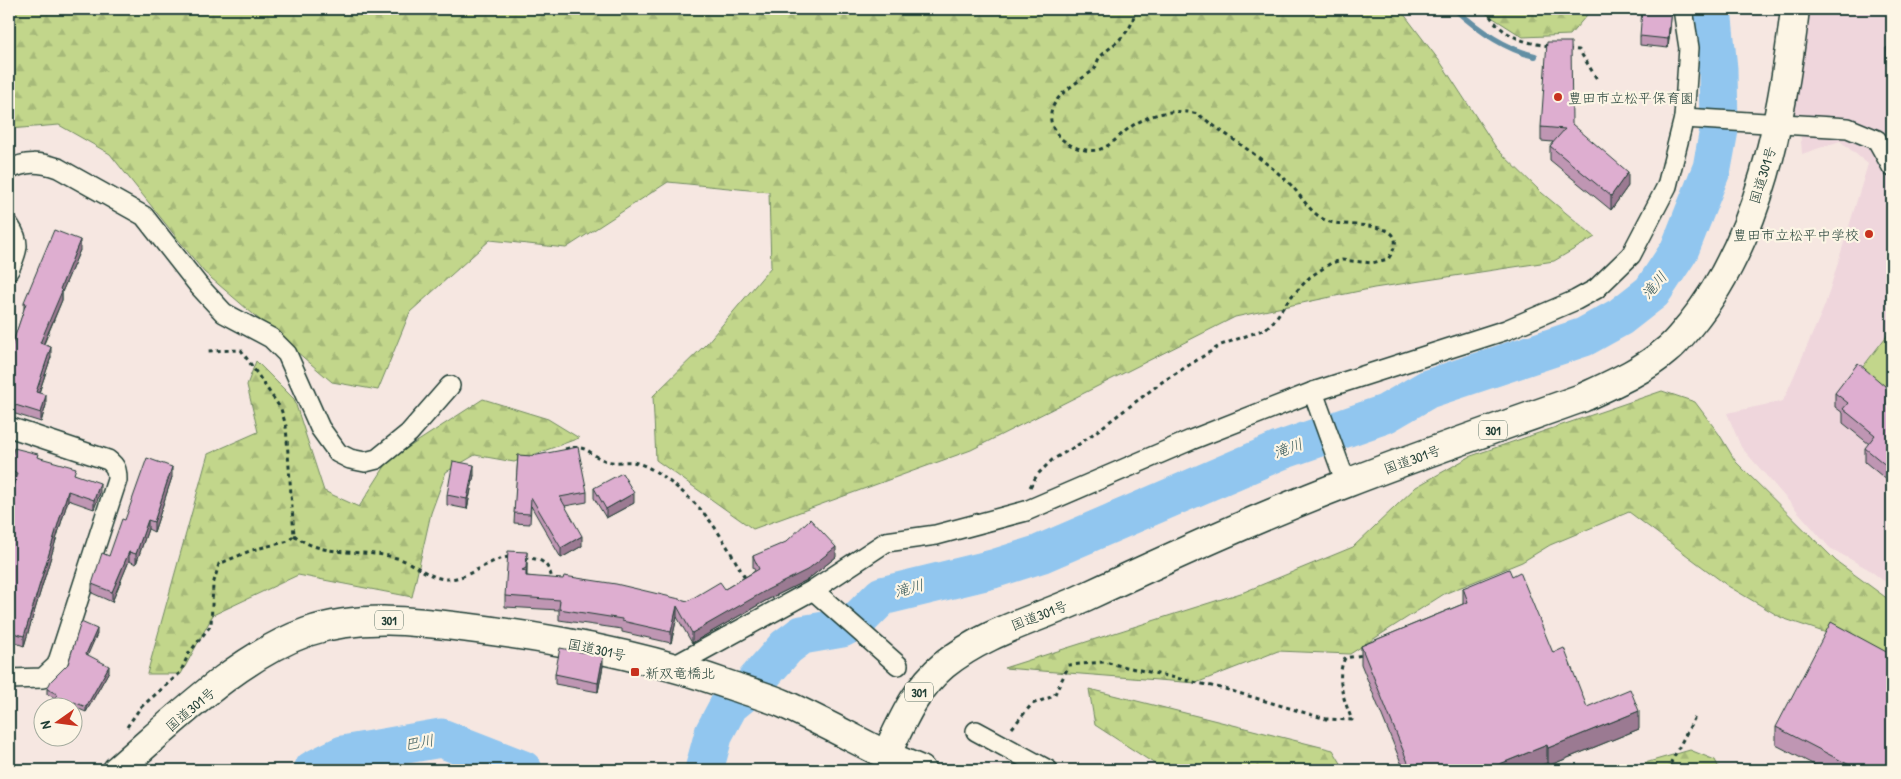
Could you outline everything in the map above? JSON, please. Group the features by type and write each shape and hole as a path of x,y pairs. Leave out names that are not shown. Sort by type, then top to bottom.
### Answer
{"main road":[{"name":"国道301号","path":"117,770 194,704 257,655 309,632 342,624 380,619 495,631 600,648 702,675 782,704 886,755 908,707 925,683 945,664 972,646 1010,625 1072,603 1188,549 1346,483 1582,398 1614,383 1668,350 1704,308 1720,283 1754,203 1778,125 1788,71 1795,9"},
{"path":"886,755 921,770"}],"street":[{"path":"672,667 767,614 819,596 886,542 936,535 1026,511 1191,440 1313,392 1506,330 1576,300 1596,288 1631,254 1667,186 1684,118 1689,48 1683,9"},
{"path":"1684,118 1848,128 1876,140 1892,167"},
{"path":"9,170 20,163 45,164 58,168 144,216 199,286 224,313 271,338 287,354 320,428 338,453 350,459 365,462 377,459 409,433 450,386"},
{"path":"9,225 17,237 17,250 9,270"},
{"path":"1313,392 1346,483"},
{"path":"9,679 43,678 57,665 117,480 115,465 108,460 11,434"},
{"path":"819,596 898,665"},
{"path":"976,731 1048,770"}],"path":[{"path":"1026,511 1028,489 1037,475 1052,460 1081,442 1162,382 1221,345 1265,329 1274,321 1289,299 1310,277 1331,263 1342,260 1372,263 1388,259 1396,248 1396,240 1390,232 1368,225 1328,222 1320,217 1310,209 1290,184 1198,114 1185,110 1169,111 1151,117 1132,126 1109,146 1097,150 1080,150 1064,142 1058,135 1052,120 1051,110 1066,90 1095,69 1098,58 1127,33 1134,20 1134,9"},
{"path":"1486,9 1504,30 1524,43 1551,47"},
{"path":"1561,48 1579,50 1597,79"},
{"path":"123,735 140,708 180,673 189,653 211,625 213,585 219,564 252,550 289,541 294,535 286,426 281,409 240,350 208,351"},
{"path":"565,449 575,446 589,449 608,462 636,462 650,468 688,496 710,519 729,546 767,614"},
{"path":"294,535 302,542 316,547 397,558 424,572 447,580 459,578 502,558 534,558 542,560 547,565 553,583"},
{"path":"1007,734 1032,704 1054,696 1068,665 1104,662 1225,689 1326,719 1352,720 1344,698 1340,670 1345,658 1368,655"},
{"path":"1677,770 1671,762 1695,717"}],"shaded area":[{"name":"豊田市立松平中学校","path":"1803,9 1892,9 1892,587 1868,569 1830,548 1741,447 1727,413 1783,401 1825,305 1868,164 1840,141 1802,154 1799,117 1790,115"}],"green space":[{"path":"9,9 1400,9 1441,63 1497,149 1542,193 1595,237 1554,261 1374,288 1235,317 971,450 753,529 656,460 653,396 707,343 771,267 769,192 668,182 566,248 490,240 410,312 378,390 332,382 204,272 110,154 59,125 9,129"},
{"path":"1479,9 1592,9 1570,35 1523,37"},
{"path":"1892,329 1892,393 1862,368"},
{"path":"256,361 294,399 324,491 359,507 389,460 483,399 548,419 579,438 514,462 475,455 446,472 431,513 412,597 298,575 213,615 181,674 147,674 208,454 258,432 247,385"},
{"path":"1662,391 1695,402 1719,434 1736,462 1836,561 1892,602 1892,655 1782,618 1728,586 1629,512 1550,545 1522,562 1444,594 1350,654 1278,651 1196,683 1004,668 1244,592 1353,547 1416,487 1471,456"},
{"path":"1089,689 1333,750 1345,770 1164,770 1095,725"},
{"path":"1690,750 1715,760 1720,770 1642,770 1645,763"}],"building":[{"path":"1642,9 1671,9 1668,39 1640,36"},
{"name":"豊田市立松平保育園","path":"1547,42 1571,42 1572,124 1628,172 1611,196 1550,146 1565,129 1541,127"},
{"path":"1892,43 1892,57 1886,48"},
{"path":"54,230 80,240 60,289 62,291 40,343 51,347 36,392 46,395 41,413 9,403 15,382 9,380 9,354 26,303 24,302"},
{"path":"1858,363 1892,392 1892,399 1889,403 1892,405 1892,462 1888,467 1865,448 1875,435 1843,409 1848,403 1835,393"},
{"path":"578,447 587,492 560,497 582,536 561,548 531,497 530,514 514,513 518,455 532,456"},
{"path":"14,448 38,454 37,457 76,468 74,474 100,483 94,500 68,491 24,636 13,633 9,648 9,502 17,473 9,471 9,468"},
{"path":"147,458 172,467 154,522 148,520 136,554 129,552 112,592 92,584 102,553 109,556 122,519 125,520"},
{"path":"453,461 474,465 467,499 447,495"},
{"path":"622,473 634,493 606,509 594,488"},
{"path":"810,519 836,547 807,570 767,590 692,633 677,606 671,632 622,621 622,619 559,609 560,600 505,596 508,551 527,552 526,568 522,570 526,571 526,576 563,579 564,576 616,584 688,601 720,582 725,589 759,569 753,556 786,542"},
{"path":"1509,569 1512,576 1520,572 1553,653 1564,648 1587,707 1630,689 1639,711 1548,748 1547,745 1485,770 1411,770 1361,646 1468,602 1463,588"},
{"path":"81,622 97,629 86,654 109,666 86,707 82,705 82,696 56,696 57,694 47,689 51,681 68,664"},
{"path":"1831,622 1892,655 1892,770 1859,770 1776,727"},
{"path":"560,648 603,656 598,683 555,674"}],"waterway":[{"path":"1455,9 1502,44 1535,56"},
{"name":"滝川","path":"704,770 714,733 729,705 751,687 786,647 802,635 842,628 859,619 882,596 993,569 1040,554 1279,451 1385,414 1428,389 1584,337 1620,317 1652,292 1679,251 1712,168 1719,130 1718,69 1712,9"},
{"name":"巴川","path":"313,770 343,755 441,738 523,770"}],"place":[{"name":"豊田市立松平保育園","path":"1558,97"},
{"name":"豊田市立松平中学校","path":"1869,234"},
{"name":"新双竜橋北","path":"635,672"}]}
